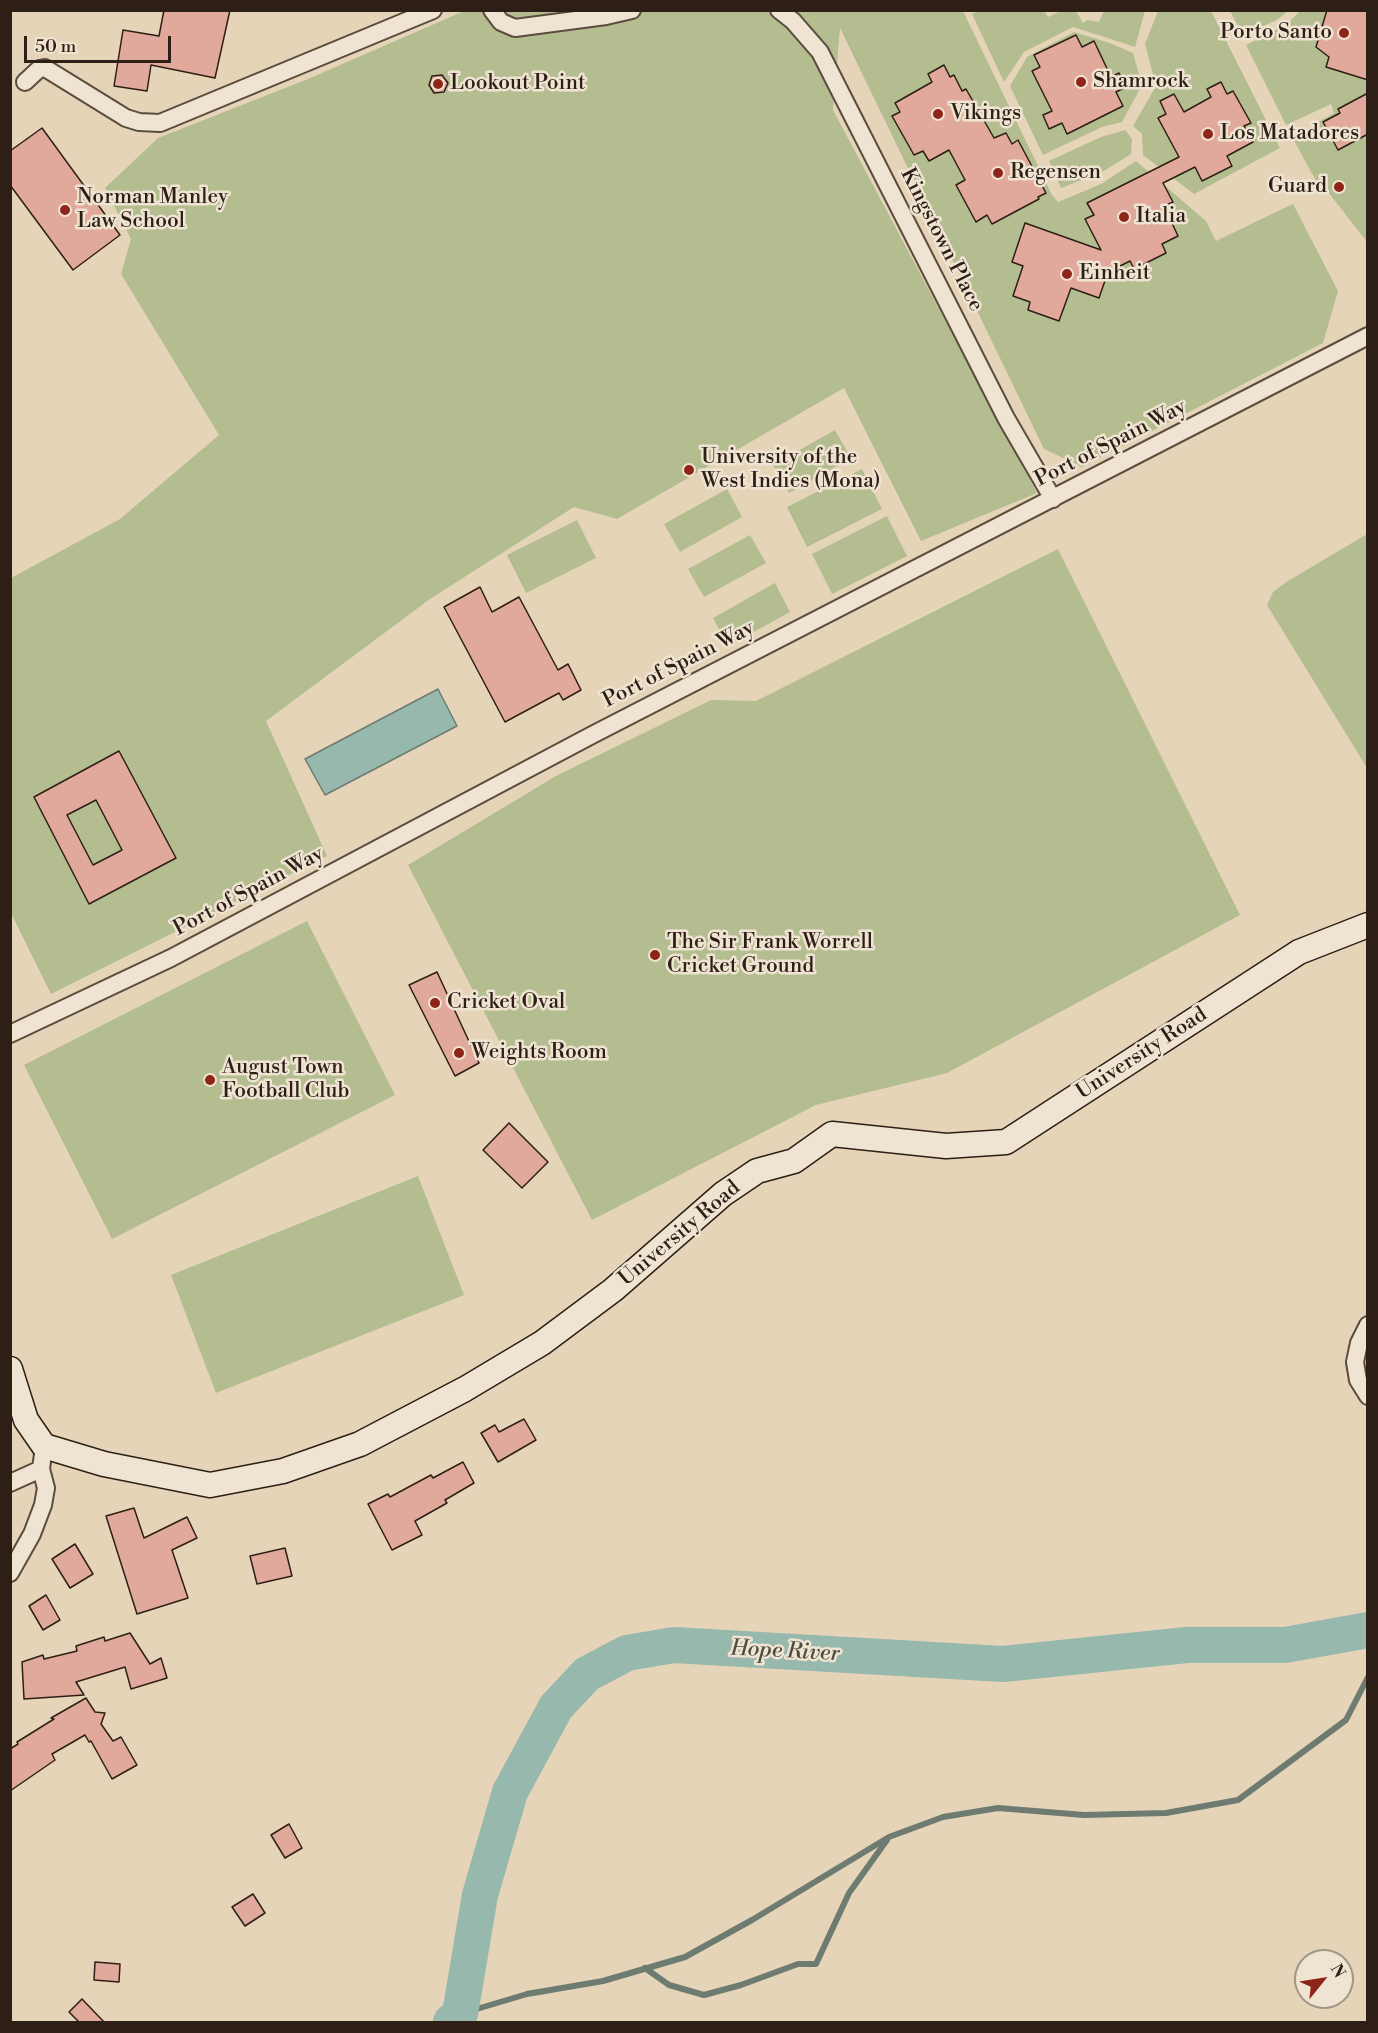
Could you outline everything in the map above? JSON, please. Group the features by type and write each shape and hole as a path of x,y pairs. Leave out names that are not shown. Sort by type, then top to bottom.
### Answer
{"street":[{"path":"25,82 39,69 45,68 126,118 138,122 160,123 433,10"},
{"path":"492,10 501,22 515,28 606,16 632,10"},
{"name":"Kingstown Place","path":"779,10 793,21 820,52 1001,407 1053,499"},
{"name":"Port of Spain Way","path":"10,1034 171,958 604,729 1368,336"},
{"name":"University Road","path":"42,1457 104,1464 210,1485 283,1471 360,1444 465,1389 542,1343 613,1290 723,1194 757,1171 794,1161 832,1134 946,1146 1006,1142 1299,952 1368,925"},
{"path":"1368,1325 1359,1343 1355,1362 1358,1380 1368,1396"},
{"path":"10,1369 26,1420 42,1457 46,1488 43,1505 32,1534 10,1573"},
{"path":"10,1483 42,1457"}],"green space":[{"path":"464,11 963,11 1052,195 1058,202 1101,184 1136,161 1206,221 1216,241 1305,198 1293,204 1338,291 1323,343 1082,467 1044,449 840,28 833,110 1037,493 921,541 844,388 617,519 574,507 430,599 266,721 327,856 51,994 11,913 11,578 120,519 219,435 121,274 131,239 105,188 158,138 308,79"},
{"path":"978,11 1044,11 1048,17 1061,11 1076,11 1083,23 1087,20 1099,22 1104,11 1145,11 1135,47 1073,27 1024,52 1004,82 972,14"},
{"path":"1158,11 1211,11 1280,148 1194,194 1143,155 1142,134 1133,126 1156,86 1145,44"},
{"path":"1230,11 1288,11 1277,20 1243,35"},
{"path":"1300,11 1367,11 1367,242 1325,188 1321,190 1292,137 1334,113 1331,104 1286,125 1246,45 1287,24"},
{"path":"1074,32 1133,53 1142,85 1122,122 1102,127 1043,155 1010,86 1027,57"},
{"path":"1125,130 1132,139 1131,154 1102,172 1061,188 1049,161 1101,137"},
{"path":"835,430 851,458 789,493 773,465"},
{"path":"862,469 882,509 807,547 787,507"},
{"path":"727,489 742,517 680,552 664,524"},
{"path":"887,516 907,556 832,594 812,554"},
{"path":"577,520 596,558 526,593 507,555"},
{"path":"1367,534 1367,768 1267,605 1273,592 1288,581"},
{"path":"750,535 766,563 704,597 688,569"},
{"path":"1058,549 1240,915 947,1073 816,1105 592,1220 408,865 556,776 711,700 756,701"},
{"path":"775,583 790,612 728,646 713,618"},
{"name":"August Town Football Club","path":"307,921 395,1095 112,1239 24,1065"},
{"path":"418,1176 464,1295 216,1393 171,1275"}],"water":[{"path":"438,689 457,726 325,795 305,759"}],"building":[{"path":"164,10 230,10 215,78 151,65 147,91 114,86 123,30 159,36"},
{"name":"Porto Santo","path":"1327,10 1368,10 1368,80 1326,67 1329,57 1316,47"},
{"name":"Shamrock","path":"1076,35 1082,47 1094,41 1111,77 1119,73 1126,87 1116,92 1123,106 1067,134 1062,123 1049,129 1043,115 1052,111 1032,71 1040,67 1034,55"},
{"path":"944,65 950,77 954,75 962,91 966,89 994,138 1006,133 1012,144 1018,140 1046,193 992,224 987,215 976,222 956,185 965,180 949,150 929,161 923,151 914,155 892,116 900,112 895,103 932,82 928,74"},
{"name":"Lookout Point","path":"442,75 448,83 444,92 434,93 429,85 432,76"},
{"path":"1221,82 1227,94 1233,91 1251,123 1244,126 1253,142 1227,156 1232,166 1202,181 1195,167 1163,183 1173,202 1164,206 1178,236 1162,244 1166,253 1134,269 1130,261 1108,272 1099,298 1071,288 1059,321 1028,310 1030,302 1013,296 1023,266 1012,262 1025,223 1101,250 1085,219 1094,215 1087,203 1179,157 1158,118 1166,114 1160,101 1174,94 1184,112 1211,97 1207,89"},
{"path":"1368,93 1368,134 1338,150 1323,122 1340,113 1338,109"},
{"name":"Norman Manley Law School","path":"42,128 120,235 73,270 10,185 10,151"},
{"path":"480,587 492,612 519,597 558,670 568,664 581,690 563,700 559,693 505,722 444,607"},
{"path":"119,751 176,858 89,904 34,797","holes":["96,800 122,850 93,865 67,815"]},
{"path":"437,972 479,1063 455,1076 409,985"},
{"path":"509,1123 548,1162 522,1188 483,1150"},
{"path":"524,1419 536,1440 498,1462 481,1433 495,1425 499,1432"},
{"path":"463,1462 474,1483 445,1500 447,1503 415,1521 422,1535 392,1550 368,1504 388,1494 390,1497 431,1475 433,1478"},
{"path":"134,1508 144,1538 187,1517 197,1538 172,1550 188,1598 137,1614 106,1516"},
{"path":"75,1544 93,1574 70,1588 52,1559"},
{"path":"285,1548 292,1576 257,1584 250,1556"},
{"path":"46,1595 60,1620 43,1630 29,1606"},
{"path":"130,1633 150,1664 161,1658 167,1678 131,1689 125,1667 76,1682 84,1695 24,1699 22,1662 43,1655 44,1659 77,1651 76,1646 104,1637 105,1641"},
{"path":"86,1698 95,1712 105,1713 101,1724 113,1741 121,1737 137,1765 112,1779 91,1741 89,1742 85,1735 52,1754 55,1760 10,1791 10,1749 18,1744 17,1742 54,1719 51,1718"},
{"path":"289,1824 302,1848 285,1858 271,1835"},
{"path":"253,1894 265,1913 245,1926 232,1907"},
{"path":"95,1962 120,1964 119,1982 94,1980"},
{"path":"82,1999 104,2022 79,2022 69,2012"}],"waterway":[{"name":"Hope River","path":"451,2022 460,2014 480,1895 510,1792 556,1707 587,1674 627,1653 674,1645 1003,1664 1187,1645 1285,1645 1368,1630"},
{"path":"460,2014 527,1994 603,1981 685,1957 752,1920 889,1837 943,1817 998,1808 1084,1815 1166,1813 1238,1800 1346,1720 1368,1677"},
{"path":"645,1968 669,1985 704,1995 741,1985 798,1964 816,1964 849,1893 887,1840"}],"place":[{"name":"Porto Santo","path":"1344,33"},
{"name":"Shamrock","path":"1081,82"},
{"name":"Lookout Point","path":"438,84"},
{"name":"Vikings","path":"938,114"},
{"name":"Los Matadores","path":"1208,134"},
{"name":"Regensen","path":"998,173"},
{"name":"Guard","path":"1339,187"},
{"name":"Norman Manley Law School","path":"65,210"},
{"name":"Italia","path":"1124,217"},
{"name":"Einheit","path":"1067,274"},
{"name":"University of the West Indies (Mona)","path":"689,470"},
{"name":"The Sir Frank Worrell Cricket Ground","path":"655,955"},
{"name":"Cricket Oval","path":"435,1003"},
{"name":"Weights Room","path":"459,1053"},
{"name":"August Town Football Club","path":"210,1080"}]}
